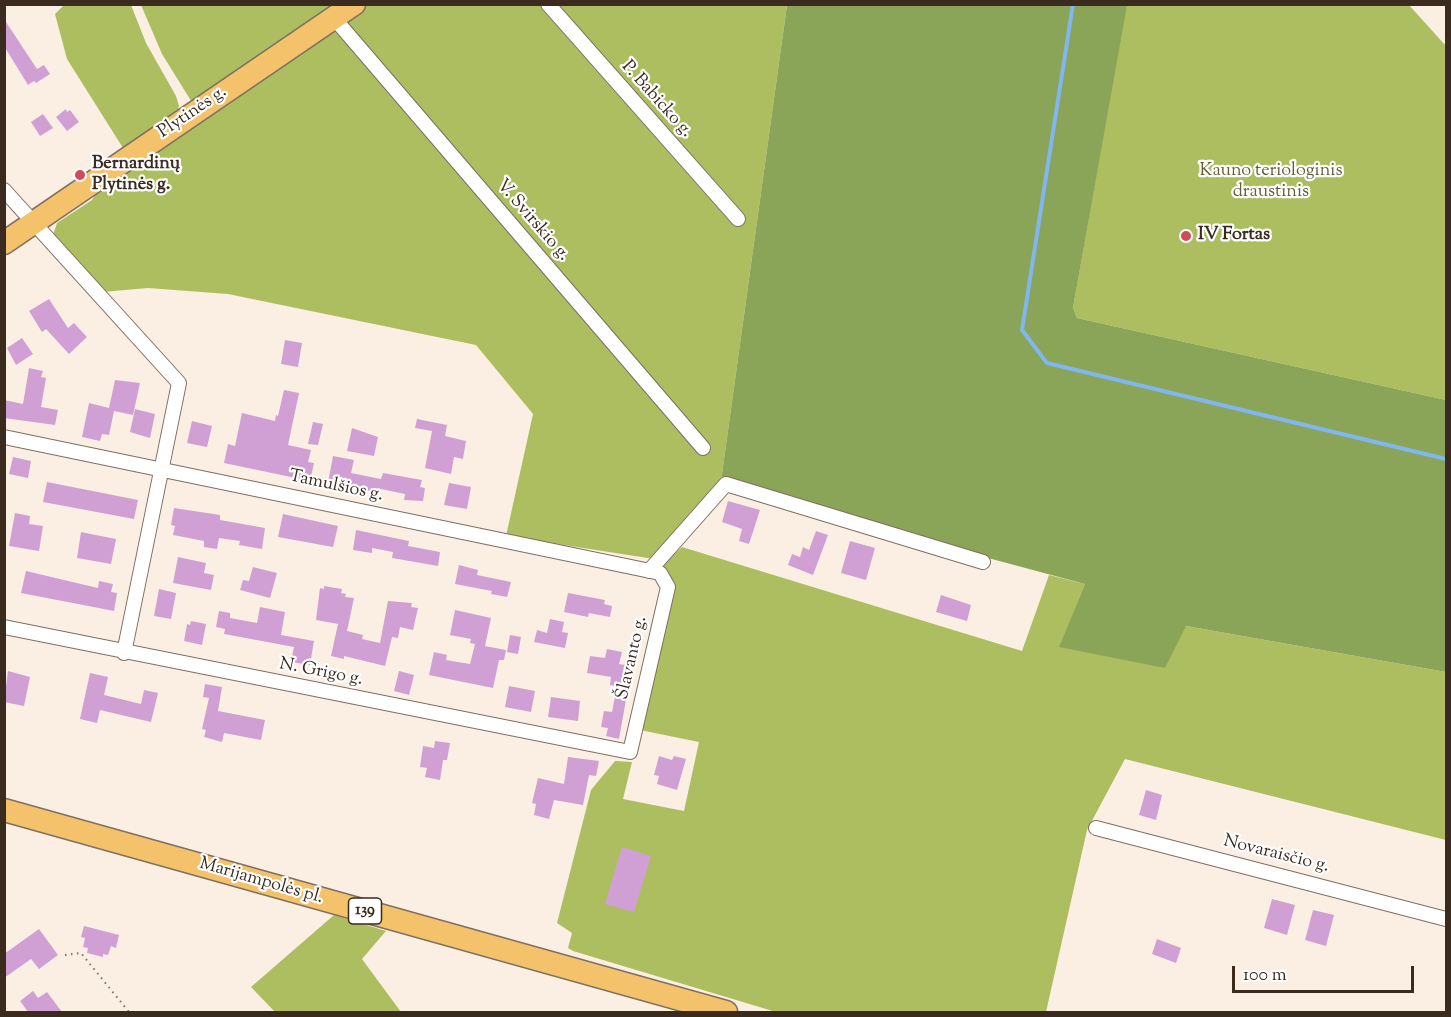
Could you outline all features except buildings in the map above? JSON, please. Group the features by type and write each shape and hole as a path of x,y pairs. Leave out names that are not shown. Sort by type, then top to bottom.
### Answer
{"main road":[{"name":"Plytinės g.","path":"4,243 354,4"},
{"name":"Marijampolės pl.","path":"4,810 726,1012"}],"street":[{"name":"P. Babicko g.","path":"548,4 738,219"},
{"name":"V. Svirskio g.","path":"334,18 703,448"},
{"path":"4,190 179,383 124,653"},
{"name":"Tamulšios g.","path":"4,437 654,572"},
{"path":"654,572 726,484 983,562"},
{"name":"Šlavanto g.","path":"630,752 667,590 654,572"},
{"name":"N. Grigo g.","path":"4,627 124,653 630,752"},
{"name":"Novaraisčio g.","path":"1096,828 1446,919"}],"path":[{"path":"65,955 81,953 129,1012"}],"green space":[{"path":"64,5 131,5 146,43 176,96 179,106 176,114 123,148 67,59 55,14"},
{"path":"141,5 335,5 193,104 162,54"},
{"path":"368,5 787,5 721,481 654,559 506,536 533,414 476,345 228,294 148,288 102,292 53,235 57,223 92,200 99,189"},
{"path":"787,5 1127,5 1073,308 1077,318 1446,400 1446,672 1186,626 1165,668 1059,647 1085,584 936,544 721,481"},
{"name":"Kauno teriologinis draustinis","path":"1126,5 1409,5 1446,46 1446,400 1077,318 1073,308"},
{"path":"682,547 1022,651 1049,575 1085,584 1060,646 1186,626 1446,672 1446,840 1125,759 1087,830 1046,1012 776,1012 573,951 568,948 572,933 557,923 591,790 615,761 632,762 623,799 684,811 699,742 640,730 674,587 662,565"},
{"path":"334,915 386,931 362,959 401,1012 275,1012 251,987"}],"waterway":[{"path":"1073,4 1022,330 1047,363 1446,459"}],"place":[{"name":"Bernardinų Plytinės g.","path":"80,175"},
{"name":"IV Fortas","path":"1186,236"}]}
